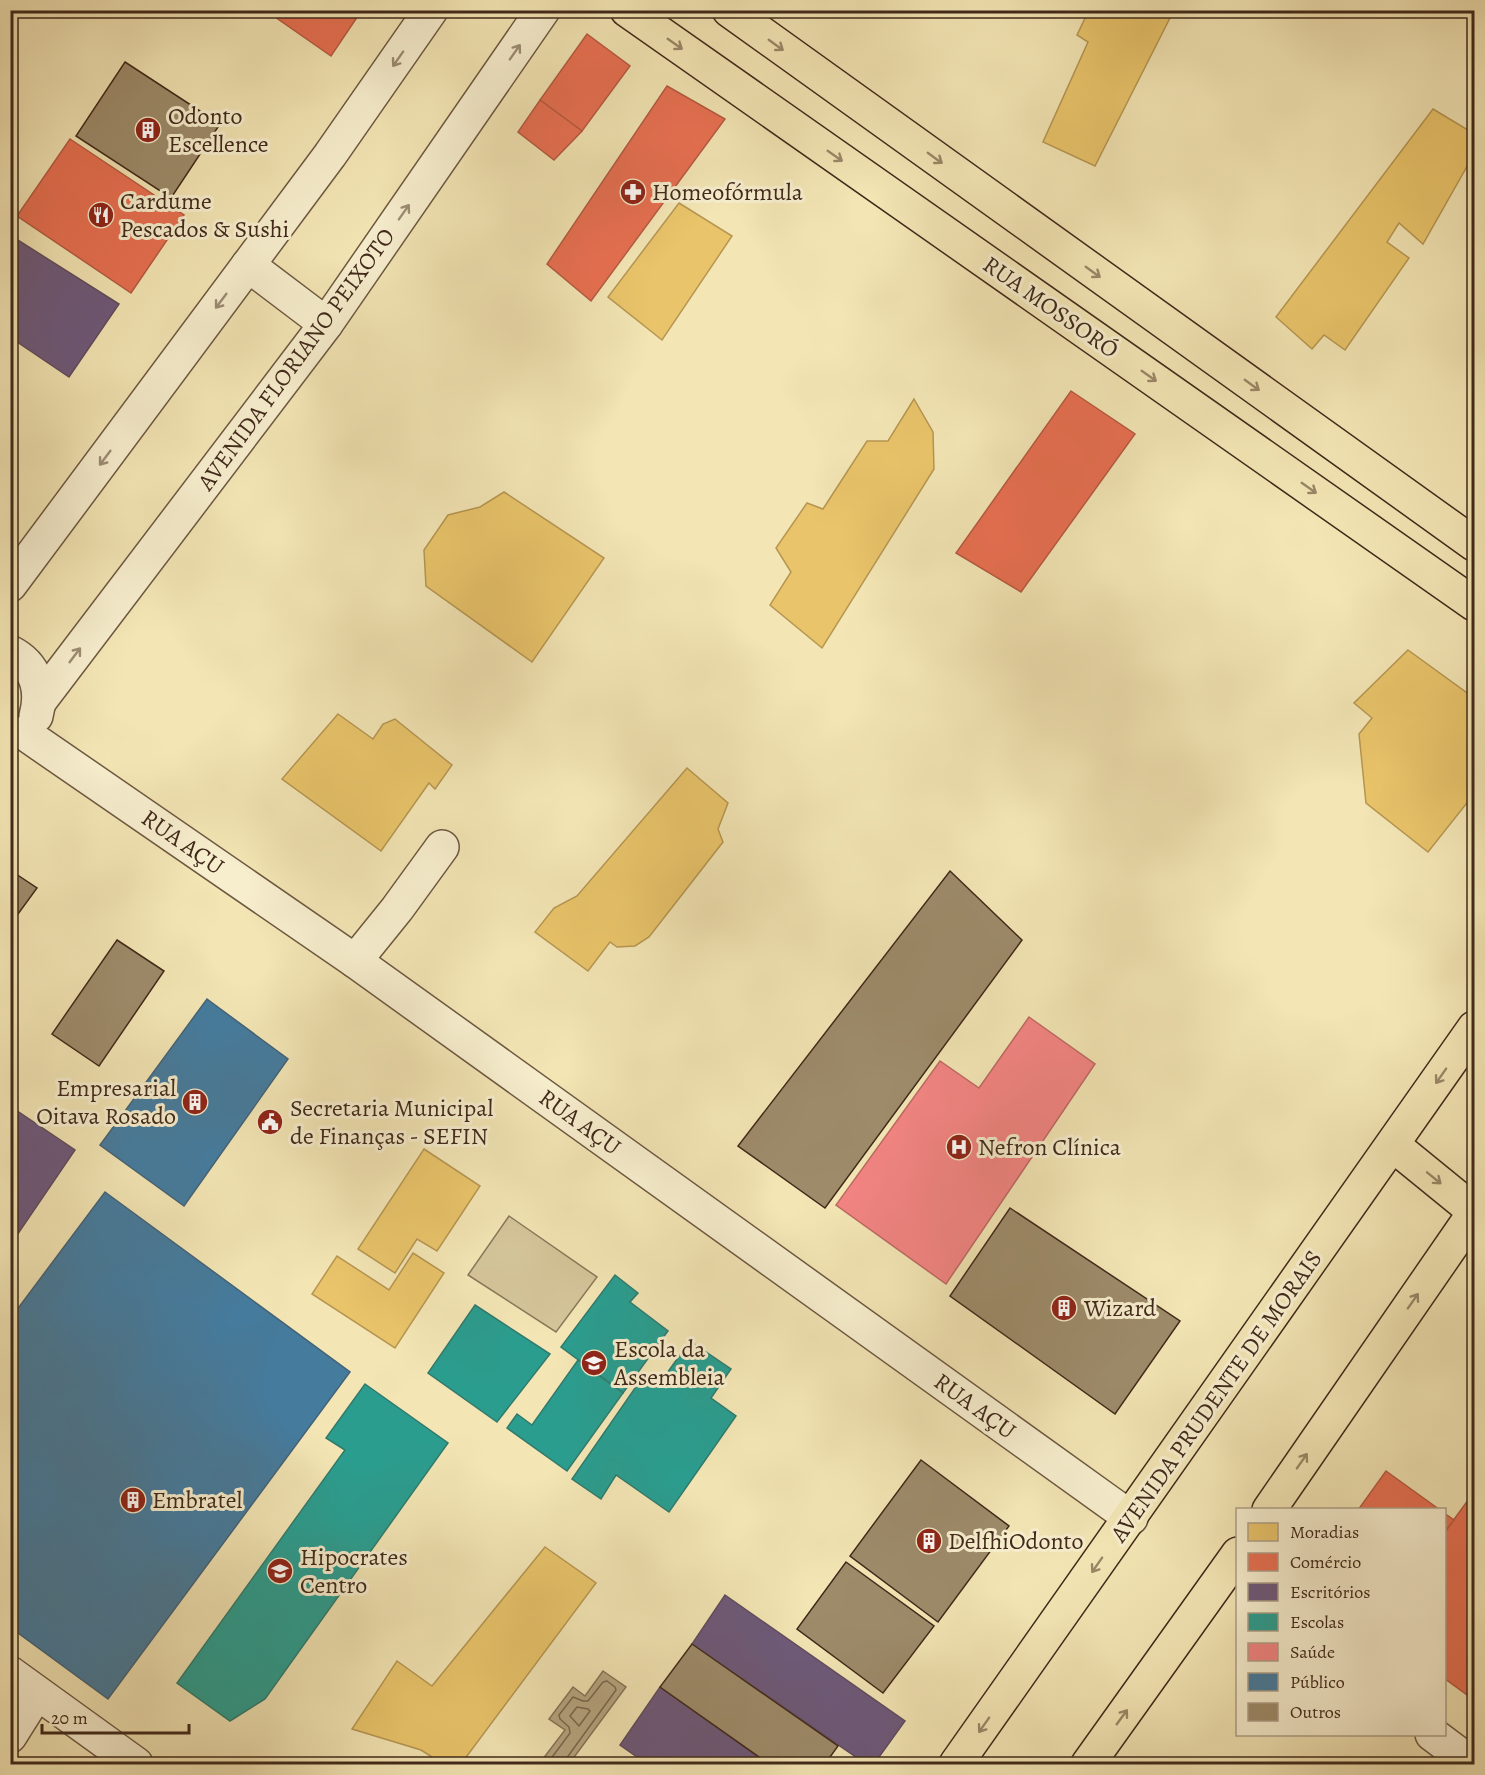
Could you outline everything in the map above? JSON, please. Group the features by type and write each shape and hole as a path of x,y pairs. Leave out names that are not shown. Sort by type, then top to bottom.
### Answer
{"main road":[{"name":"RUA MOSSORÓ","path":"627,10 1474,604"},
{"path":"729,10 1474,544"},
{"name":"AVENIDA PRUDENTE DE MORAIS","path":"956,1764 1474,1028"},
{"path":"1270,1508 1474,1212 1392,1145"},
{"path":"1088,1764 1232,1574"}],"street":[{"path":"10,585 330,155 431,10"},
{"name":"AVENIDA FLORIANO PEIXOTO","path":"17,738 35,719 39,702 326,324 543,10"},
{"path":"248,265 326,324"},
{"path":"10,652 19,656 31,669 38,685 39,702"},
{"name":"RUA AÇU","path":"17,738 355,961 1131,1518"},
{"path":"355,961 397,909 442,847"},
{"path":"10,1673 136,1764"},
{"path":"10,1736 37,1693"},
{"path":"1435,1736 1472,1764"}],"shaded area":[{"path":"509,1216 597,1277 556,1332 468,1275"}],"water":[{"path":"603,1671 626,1687 569,1764 539,1764 565,1730 549,1719 573,1687 585,1696"}],"building: Moradias":[{"path":"1089,10 1174,10 1095,166 1043,142 1088,42 1077,35"},
{"path":"1433,109 1468,130 1474,140 1474,154 1423,244 1399,223 1387,242 1409,258 1345,350 1324,335 1312,349 1276,317"},
{"path":"679,203 732,236 662,340 608,297"},
{"path":"914,399 933,432 934,469 822,648 770,605 791,572 776,548 807,503 823,509 867,441 888,441"},
{"path":"504,492 604,558 532,662 426,586 424,550 448,515 480,507"},
{"path":"1408,650 1474,698 1474,794 1428,852 1366,803 1359,734 1372,718 1354,703"},
{"path":"338,714 373,739 383,724 395,719 452,765 435,789 429,783 381,851 282,779"},
{"path":"687,768 728,803 718,829 723,842 649,937 635,946 617,947 610,942 588,971 535,932 554,908 577,896"},
{"path":"424,1149 480,1186 437,1251 417,1239 395,1273 358,1249"},
{"path":"413,1253 444,1273 395,1348 312,1294 337,1256 389,1290"},
{"path":"545,1547 596,1583 461,1764 443,1764 421,1750 352,1729 397,1661 432,1686"}],"building: Comércio":[{"path":"265,10 362,10 331,56"},
{"path":"587,34 630,66 582,131 540,100"},
{"name":"Homeofórmula","path":"667,86 725,119 591,301 547,264"},
{"path":"540,100 582,131 554,160 518,132"},
{"name":"Cardume Pescados & Sushi","path":"70,139 184,215 131,293 17,216"},
{"path":"1071,391 1135,434 1021,592 956,553"},
{"path":"1386,1471 1437,1508 1359,1508"},
{"path":"1474,1492 1474,1700 1446,1679 1446,1530"},
{"path":"1446,1514 1454,1520 1446,1530"}],"building: Escritórios":[{"path":"13,237 119,304 69,377 10,337 10,241"},
{"path":"10,1106 75,1150 13,1241 10,1239"},
{"path":"725,1595 905,1721 874,1764 866,1764 692,1644"},
{"path":"660,1687 769,1764 647,1764 620,1745"}],"building: Escolas":[{"path":"615,1275 638,1293 630,1302 668,1331 623,1393 561,1347"},
{"path":"475,1305 550,1354 497,1422 428,1373"},
{"path":"690,1341 731,1369 711,1398 736,1416 669,1512 616,1475 601,1499 572,1479 642,1378 657,1387"},
{"path":"578,1360 623,1393 567,1471 507,1428 517,1414 532,1425"},
{"path":"365,1384 448,1443 265,1699 230,1721 177,1683 345,1450 326,1438"}],"building: Saúde":[{"name":"Nefron Clínica","path":"1029,1017 1095,1064 946,1284 836,1205 940,1061 979,1088"}],"building: Público":[{"name":"Empresarial Oitava Rosado","path":"207,999 288,1059 184,1206 100,1145"},
{"name":"Embratel","path":"105,1192 350,1372 108,1699 10,1627 10,1319"}],"building: Outros":[{"name":"Odonto Escellence","path":"125,62 220,124 171,198 76,136"},
{"path":"10,870 37,888 10,925"},
{"path":"950,871 1022,940 825,1208 738,1146"},
{"path":"117,940 164,971 99,1066 52,1034"},
{"name":"Wizard","path":"1010,1208 1180,1321 1115,1414 950,1296"},
{"name":"DelfhiOdonto","path":"921,1460 1009,1526 938,1622 850,1556"},
{"path":"846,1562 934,1626 883,1693 797,1629"},
{"path":"692,1644 838,1746 825,1764 769,1764 660,1687"}],"place":[{"name":"Odonto Escellence","path":"148,130"},
{"name":"Homeofórmula","path":"633,192"},
{"name":"Cardume Pescados & Sushi","path":"101,215"},
{"name":"Empresarial Oitava Rosado","path":"195,1102"},
{"name":"Secretaria Municipal de Finanças - SEFIN","path":"270,1122"},
{"name":"Nefron Clínica","path":"959,1147"},
{"name":"Wizard","path":"1064,1308"},
{"name":"Escola da Assembleia","path":"594,1363"},
{"name":"Embratel","path":"133,1500"},
{"name":"DelfhiOdonto","path":"929,1541"},
{"name":"Hipocrates Centro","path":"280,1571"}]}
